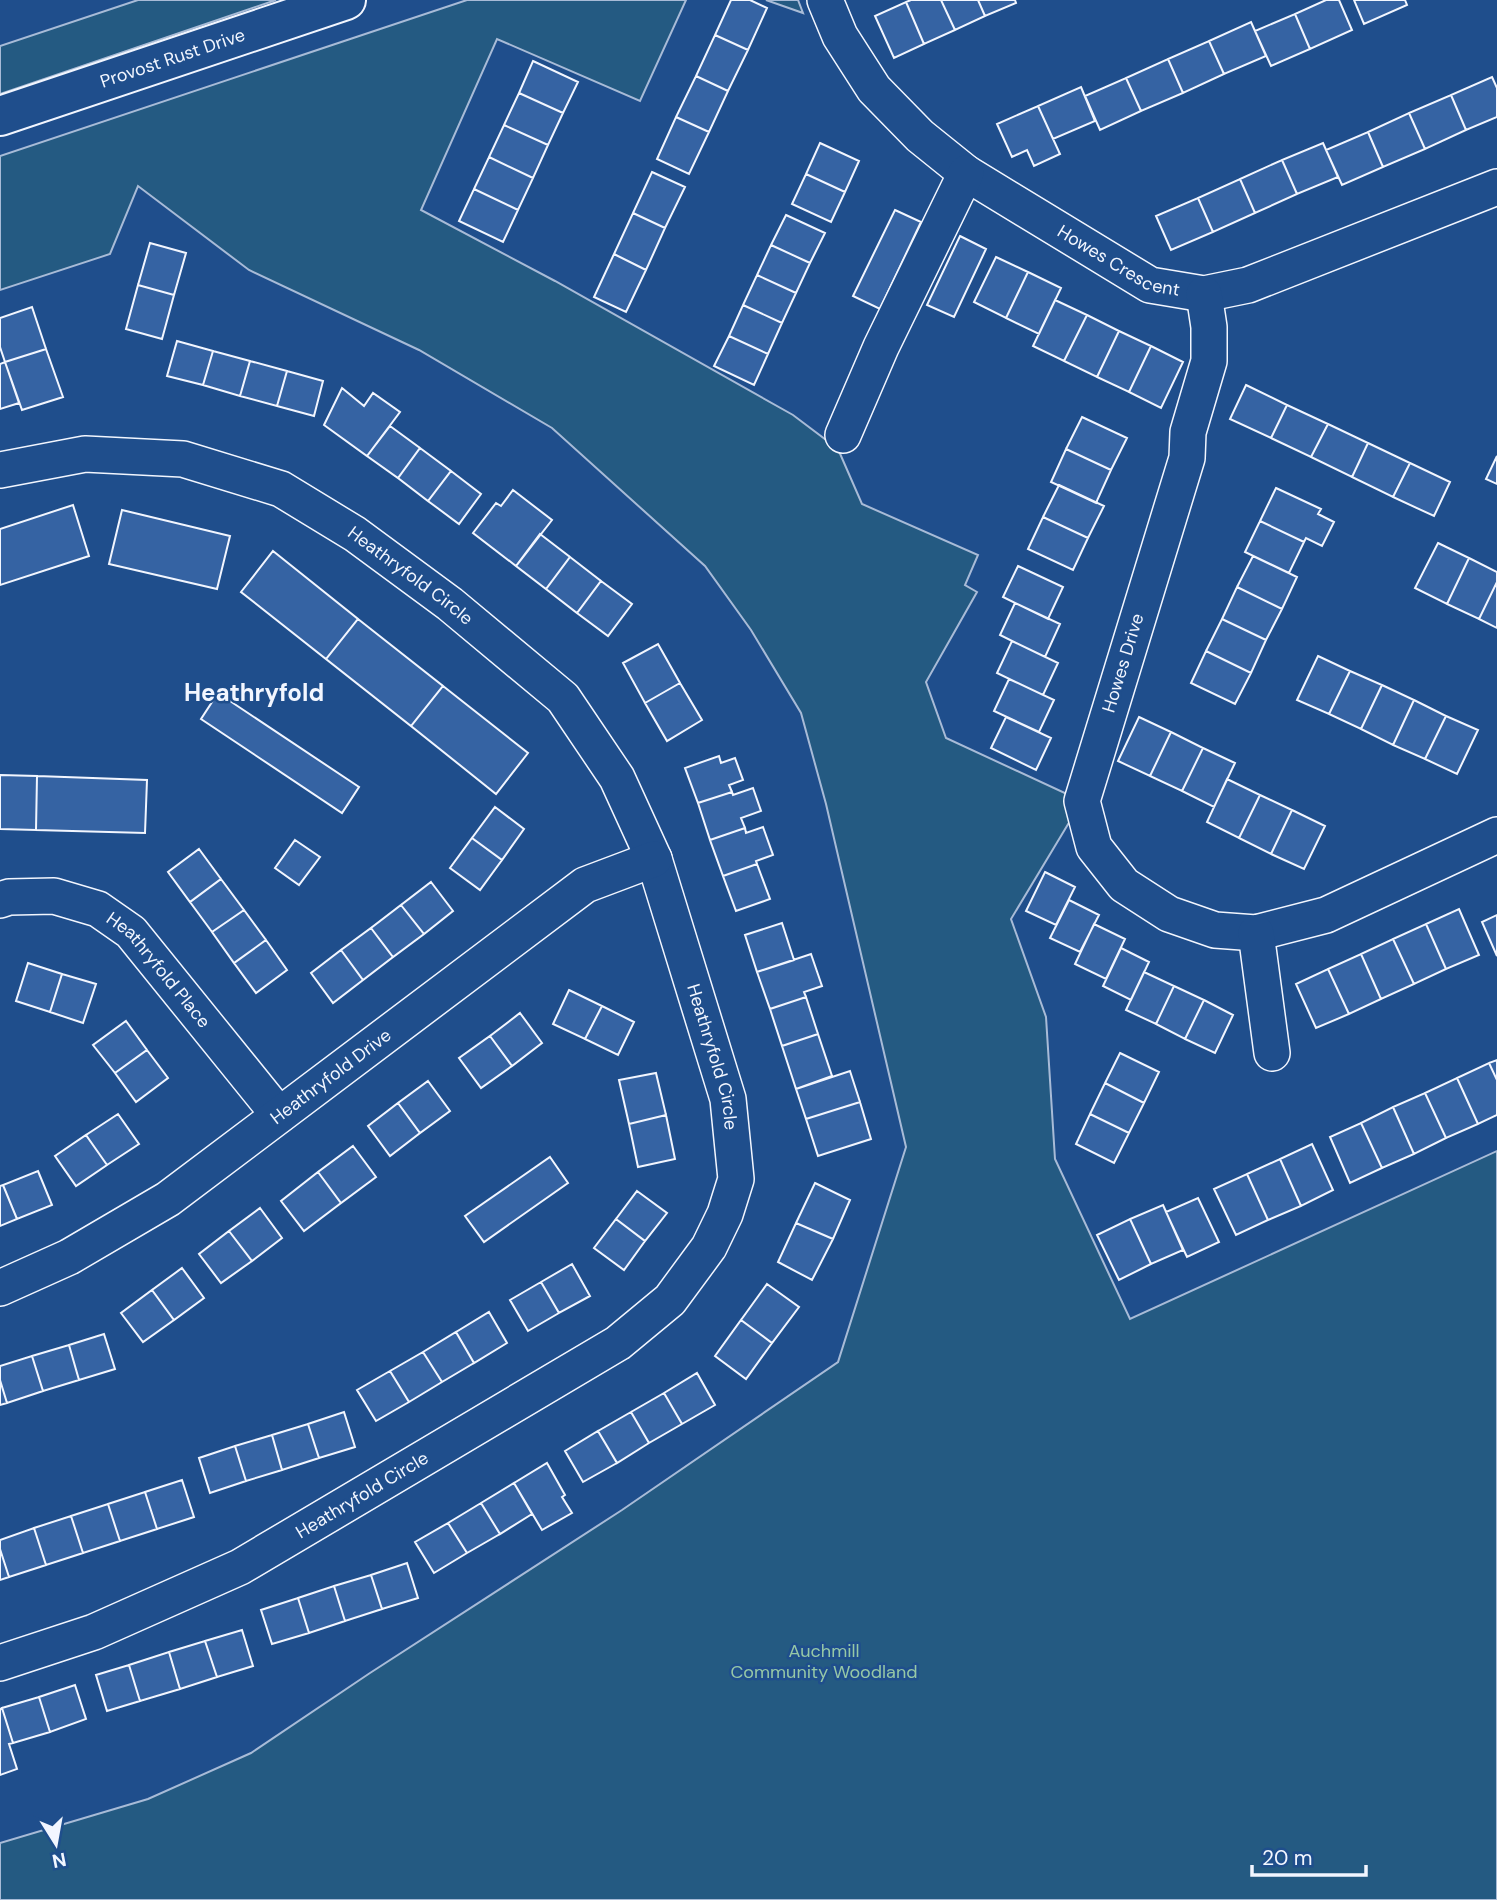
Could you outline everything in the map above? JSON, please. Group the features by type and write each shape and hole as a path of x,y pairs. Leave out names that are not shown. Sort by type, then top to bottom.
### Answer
{"street":[{"name":"Provost Rust Drive","path":"0,116 346,0"},
{"name":"Howes Crescent","path":"825,0 839,36 874,89 920,136 966,173 1150,285 1204,294 1248,285 1497,187"},
{"path":"843,435 881,347 966,173"},
{"name":"Howes Drive","path":"1204,294 1209,327 1209,361 1188,432 1187,458 1082,800 1094,847 1124,885 1169,914 1215,930 1256,933 1325,915 1497,835"},
{"name":"Heathryfold Circle","path":"0,470 85,454 183,459 281,489 355,534 450,604 563,698 617,778 654,859 728,1099 736,1179 725,1214 709,1247 670,1300 618,1343 240,1567 94,1632 0,1663"},
{"name":"Heathryfold Drive","path":"0,1288 69,1257 168,1199 584,885 654,859"},
{"name":"Heathryfold Place","path":"0,900 9,897 54,895 98,909 131,932 278,1115"},
{"path":"1256,933 1272,1053"}],"green space":[{"path":"138,0 276,0 0,94 0,46"},
{"name":"Auchmill Community Woodland","path":"467,0 686,0 640,101 497,39 421,210 555,281 793,415 838,449 862,504 978,555 965,585 977,592 926,682 946,738 1082,801 1011,919 1046,1017 1055,1159 1130,1319 1497,1151 1497,1900 0,1900 0,1843 148,1799 251,1753 622,1510 838,1362 906,1147 826,804 801,713 751,630 705,566 552,428 419,350 249,270 138,186 110,254 0,290 0,156"},
{"path":"766,0 798,0 803,13"}],"building":[{"path":"731,0 750,0 767,8 748,50 715,35"},
{"path":"941,0 955,30 924,44 906,2"},
{"path":"941,0 978,0 985,16 955,30"},
{"path":"978,0 1015,0 1016,3 985,16"},
{"path":"1326,0 1339,0 1352,30 1310,49 1295,14"},
{"path":"1354,0 1405,0 1407,5 1364,24"},
{"path":"906,2 924,44 894,58 875,16"},
{"path":"1295,14 1310,49 1271,66 1255,31"},
{"path":"1251,22 1266,56 1224,74 1209,41"},
{"path":"715,35 748,50 728,91 696,76"},
{"path":"1209,41 1224,74 1183,93 1168,59"},
{"path":"1168,59 1183,93 1141,111 1126,78"},
{"path":"533,61 578,82 563,113 519,93"},
{"path":"696,76 728,91 709,132 676,117"},
{"path":"1492,77 1497,88 1497,117 1466,130 1451,95"},
{"path":"1126,78 1141,111 1100,130 1085,96"},
{"path":"1081,87 1095,121 1053,139 1038,106"},
{"path":"519,93 563,113 548,145 504,125"},
{"path":"1451,95 1466,130 1425,149 1409,113"},
{"path":"1038,106 1060,154 1034,166 1027,150 1012,157 997,124"},
{"path":"1409,113 1425,149 1383,167 1368,132"},
{"path":"676,117 709,132 689,174 657,159"},
{"path":"504,125 548,145 533,178 489,157"},
{"path":"1368,132 1383,167 1342,185 1326,150"},
{"path":"820,143 859,161 845,192 806,174"},
{"path":"1323,143 1338,177 1297,194 1282,160"},
{"path":"489,157 533,178 518,210 474,189"},
{"path":"1282,160 1297,194 1255,213 1240,179"},
{"path":"652,172 685,187 665,228 633,213"},
{"path":"806,174 845,192 831,222 792,204"},
{"path":"1240,179 1255,213 1213,232 1198,198"},
{"path":"474,189 518,210 503,242 459,221"},
{"path":"1198,198 1213,232 1171,250 1156,216"},
{"path":"895,210 921,222 880,309 853,296"},
{"path":"633,213 665,228 646,270 614,254"},
{"path":"786,215 825,233 810,263 771,245"},
{"path":"960,236 986,249 954,317 927,305"},
{"path":"150,243 186,253 174,295 138,285"},
{"path":"771,245 810,263 796,293 757,275"},
{"path":"614,254 646,270 626,312 594,297"},
{"path":"996,257 1028,272 1006,318 974,302"},
{"path":"1028,272 1061,288 1039,334 1006,318"},
{"path":"757,275 796,293 782,323 743,305"},
{"path":"138,285 174,295 162,339 126,329"},
{"path":"1055,300 1087,315 1064,361 1033,346"},
{"path":"743,305 782,323 768,354 729,336"},
{"path":"32,307 46,349 5,362 0,347 0,318"},
{"path":"1087,315 1119,331 1097,377 1064,361"},
{"path":"1119,331 1151,346 1129,392 1097,377"},
{"path":"729,336 768,354 754,385 714,366"},
{"path":"177,341 213,351 203,385 167,376"},
{"path":"1151,346 1183,362 1161,408 1129,392"},
{"path":"46,349 63,397 22,410 5,362"},
{"path":"213,351 250,361 240,396 203,385"},
{"path":"250,361 287,371 277,406 240,396"},
{"path":"5,362 19,403 0,409 0,364"},
{"path":"287,371 323,381 314,416 277,406"},
{"path":"1246,385 1287,405 1271,438 1230,419"},
{"path":"342,388 364,406 373,393 400,412 367,456 324,425"},
{"path":"1287,405 1328,424 1311,457 1271,438"},
{"path":"1082,417 1127,438 1111,470 1066,449"},
{"path":"1328,424 1368,443 1352,477 1311,457"},
{"path":"390,426 420,448 398,478 367,456"},
{"path":"1368,443 1410,463 1393,497 1352,477"},
{"path":"420,448 451,471 428,501 398,478"},
{"path":"1066,449 1111,470 1096,503 1051,482"},
{"path":"1497,456 1497,484 1486,479"},
{"path":"1410,463 1450,482 1434,516 1393,497"},
{"path":"451,471 481,494 459,524 428,501"},
{"path":"1059,485 1104,506 1088,538 1043,517"},
{"path":"1276,488 1321,509 1318,514 1334,522 1322,546 1306,538 1304,542 1260,521"},
{"path":"513,490 552,520 516,566 473,533 496,503 501,506"},
{"path":"73,505 89,556 0,585 0,529"},
{"path":"122,510 230,536 217,589 109,564"},
{"path":"1043,517 1088,538 1073,570 1028,549"},
{"path":"1260,521 1304,542 1289,573 1245,552"},
{"path":"540,534 570,557 546,589 516,566"},
{"path":"1438,543 1469,558 1447,604 1415,588"},
{"path":"273,551 358,619 326,659 241,592"},
{"path":"1253,556 1297,577 1282,609 1237,587"},
{"path":"570,557 601,581 577,613 546,589"},
{"path":"1469,558 1497,572 1497,582 1479,619 1447,604"},
{"path":"1018,566 1063,587 1048,619 1003,597"},
{"path":"601,581 632,604 608,636 577,613"},
{"path":"1497,582 1497,628 1479,619"},
{"path":"1237,587 1282,609 1266,640 1222,619"},
{"path":"1015,603 1060,624 1045,657 1000,635"},
{"path":"358,619 443,686 411,726 326,659"},
{"path":"1222,619 1266,640 1251,673 1206,651"},
{"path":"1012,641 1058,663 1043,695 997,673"},
{"path":"658,644 680,683 645,703 623,663"},
{"path":"1206,651 1251,673 1235,704 1191,683"},
{"path":"1318,656 1350,671 1329,714 1297,700"},
{"path":"1350,671 1382,685 1361,729 1329,714"},
{"path":"1009,679 1054,700 1039,732 994,711"},
{"path":"680,683 702,720 667,741 645,703"},
{"path":"1382,685 1414,700 1393,745 1361,729"},
{"path":"443,686 528,753 496,794 411,726"},
{"path":"218,693 359,787 342,813 201,719"},
{"path":"1414,700 1446,716 1425,759 1393,745"},
{"path":"1446,716 1478,730 1457,774 1425,759"},
{"path":"1006,717 1051,738 1036,770 991,748"},
{"path":"1139,717 1171,732 1150,776 1118,761"},
{"path":"1171,732 1203,748 1182,791 1150,776"},
{"path":"1203,748 1235,763 1214,807 1182,791"},
{"path":"719,756 721,763 735,758 743,780 729,785 732,792 698,803 685,768"},
{"path":"0,775 37,776 36,830 0,829"},
{"path":"37,776 147,780 145,833 36,830"},
{"path":"1227,779 1260,795 1239,838 1207,822"},
{"path":"753,788 761,811 741,818 745,828 710,840 698,803"},
{"path":"1260,795 1292,810 1271,854 1239,838"},
{"path":"495,807 524,829 502,860 472,838"},
{"path":"1292,810 1325,826 1304,869 1271,854"},
{"path":"763,827 773,855 756,861 757,864 723,876 710,840 745,828 746,833"},
{"path":"472,838 502,860 480,890 450,868"},
{"path":"295,840 320,857 299,885 275,868"},
{"path":"199,849 221,879 190,902 168,872"},
{"path":"757,864 770,899 736,911 723,876"},
{"path":"1045,872 1075,887 1056,925 1026,911"},
{"path":"221,879 244,910 212,932 190,902"},
{"path":"431,882 453,911 424,934 401,905"},
{"path":"1069,900 1099,915 1080,952 1050,938"},
{"path":"401,905 424,934 393,957 371,928"},
{"path":"1459,909 1479,955 1446,969 1426,924"},
{"path":"244,910 266,940 234,963 212,932"},
{"path":"1497,915 1497,956 1482,922"},
{"path":"782,923 794,960 757,972 745,935"},
{"path":"1094,924 1125,939 1106,979 1075,964"},
{"path":"1426,924 1446,969 1414,984 1393,939"},
{"path":"371,928 393,957 363,980 341,950"},
{"path":"1393,939 1414,984 1381,999 1361,954"},
{"path":"266,940 287,970 256,993 234,963"},
{"path":"1121,948 1149,962 1131,1000 1103,986"},
{"path":"341,950 363,980 333,1003 311,973"},
{"path":"811,954 822,986 804,992 806,997 770,1009 757,972"},
{"path":"1361,954 1381,999 1349,1014 1328,969"},
{"path":"28,963 62,974 50,1012 16,1001"},
{"path":"1328,969 1349,1014 1316,1028 1296,984"},
{"path":"1144,972 1174,986 1156,1024 1126,1010"},
{"path":"62,974 96,984 83,1023 50,1012"},
{"path":"1174,986 1204,1000 1185,1039 1156,1024"},
{"path":"569,990 602,1006 585,1039 553,1024"},
{"path":"806,997 818,1034 782,1046 770,1009"},
{"path":"1204,1000 1233,1015 1215,1053 1185,1039"},
{"path":"602,1006 634,1022 618,1055 585,1039"},
{"path":"520,1013 542,1043 512,1066 490,1036"},
{"path":"126,1021 147,1050 115,1073 93,1045"},
{"path":"818,1034 832,1076 796,1089 782,1046"},
{"path":"490,1036 512,1066 481,1088 459,1058"},
{"path":"147,1050 168,1078 136,1102 115,1073"},
{"path":"1120,1053 1159,1072 1144,1103 1105,1083"},
{"path":"1497,1060 1497,1080 1489,1063"},
{"path":"1489,1063 1497,1080 1497,1115 1478,1124 1457,1078"},
{"path":"850,1071 860,1102 806,1119 796,1089"},
{"path":"656,1073 666,1115 629,1124 619,1080"},
{"path":"1457,1078 1478,1124 1446,1138 1425,1093"},
{"path":"428,1081 450,1111 420,1133 398,1103"},
{"path":"1105,1083 1144,1103 1129,1133 1090,1114"},
{"path":"1425,1093 1446,1138 1414,1154 1393,1107"},
{"path":"860,1102 871,1139 818,1156 806,1119"},
{"path":"398,1103 420,1133 390,1156 368,1126"},
{"path":"1393,1107 1414,1154 1382,1168 1361,1123"},
{"path":"118,1114 139,1144 107,1165 86,1135"},
{"path":"1090,1114 1129,1133 1114,1163 1076,1144"},
{"path":"666,1115 675,1159 638,1167 629,1124"},
{"path":"1361,1123 1382,1168 1350,1183 1330,1137"},
{"path":"86,1135 107,1165 76,1186 55,1156"},
{"path":"1312,1144 1333,1190 1301,1206 1280,1159"},
{"path":"353,1146 376,1177 341,1203 318,1172"},
{"path":"550,1157 568,1183 484,1242 465,1216"},
{"path":"1280,1159 1301,1206 1268,1220 1247,1174"},
{"path":"38,1171 52,1205 17,1219 3,1185"},
{"path":"318,1172 341,1203 304,1231 281,1201"},
{"path":"1247,1174 1268,1220 1236,1235 1214,1189"},
{"path":"815,1183 850,1200 833,1239 796,1223"},
{"path":"3,1185 17,1219 0,1226 0,1186"},
{"path":"637,1191 667,1213 645,1241 616,1219"},
{"path":"1198,1198 1219,1242 1187,1257 1166,1212"},
{"path":"1163,1205 1183,1250 1151,1264 1130,1219"},
{"path":"260,1208 282,1238 252,1261 229,1231"},
{"path":"616,1219 645,1241 624,1270 594,1248"},
{"path":"1130,1219 1151,1264 1119,1280 1097,1235"},
{"path":"796,1223 833,1239 812,1280 778,1262"},
{"path":"229,1231 252,1261 221,1283 199,1254"},
{"path":"572,1264 590,1296 559,1313 541,1282"},
{"path":"182,1268 204,1298 174,1320 152,1290"},
{"path":"541,1282 559,1313 528,1331 510,1300"},
{"path":"767,1284 799,1307 772,1343 741,1320"},
{"path":"152,1290 174,1320 143,1342 121,1313"},
{"path":"489,1312 507,1343 474,1363 456,1332"},
{"path":"741,1320 772,1343 746,1379 715,1356"},
{"path":"456,1332 474,1363 442,1382 423,1352"},
{"path":"104,1334 115,1369 79,1380 69,1345"},
{"path":"69,1345 79,1380 43,1391 32,1356"},
{"path":"423,1352 442,1382 409,1402 390,1371"},
{"path":"32,1356 43,1391 7,1403 0,1380 0,1366"},
{"path":"390,1371 409,1402 376,1421 357,1390"},
{"path":"697,1373 715,1405 682,1424 664,1393"},
{"path":"0,1380 7,1403 0,1405"},
{"path":"664,1393 682,1424 649,1443 631,1412"},
{"path":"344,1412 355,1447 319,1458 308,1424"},
{"path":"631,1412 649,1443 617,1463 598,1431"},
{"path":"308,1424 319,1458 282,1470 272,1435"},
{"path":"598,1431 617,1463 583,1482 565,1451"},
{"path":"272,1435 282,1470 246,1481 235,1446"},
{"path":"235,1446 246,1481 210,1493 199,1458"},
{"path":"547,1463 572,1513 542,1530 514,1483"},
{"path":"182,1480 194,1517 157,1529 145,1492"},
{"path":"514,1483 532,1514 500,1534 481,1503"},
{"path":"145,1492 157,1529 120,1541 108,1504"},
{"path":"481,1503 500,1534 467,1553 448,1523"},
{"path":"108,1504 120,1541 83,1553 71,1516"},
{"path":"71,1516 83,1553 46,1565 34,1528"},
{"path":"448,1523 467,1553 434,1573 415,1542"},
{"path":"34,1528 46,1565 9,1577 0,1549 0,1540"},
{"path":"0,1549 9,1577 0,1580"},
{"path":"407,1563 418,1598 382,1609 371,1575"},
{"path":"371,1575 382,1609 345,1621 334,1586"},
{"path":"334,1586 345,1621 309,1633 298,1598"},
{"path":"298,1598 309,1633 272,1644 261,1610"},
{"path":"242,1630 253,1666 217,1677 205,1641"},
{"path":"205,1641 217,1677 180,1689 169,1652"},
{"path":"169,1652 180,1689 140,1701 129,1665"},
{"path":"129,1665 140,1701 107,1711 96,1675"},
{"path":"75,1685 86,1719 50,1732 39,1697"},
{"path":"39,1697 50,1732 13,1743 2,1708"},
{"path":"2,1708 13,1743 9,1744 17,1769 0,1775 0,1709"}],"district":[{"name":"Heathryfold","path":"254,692"}]}
